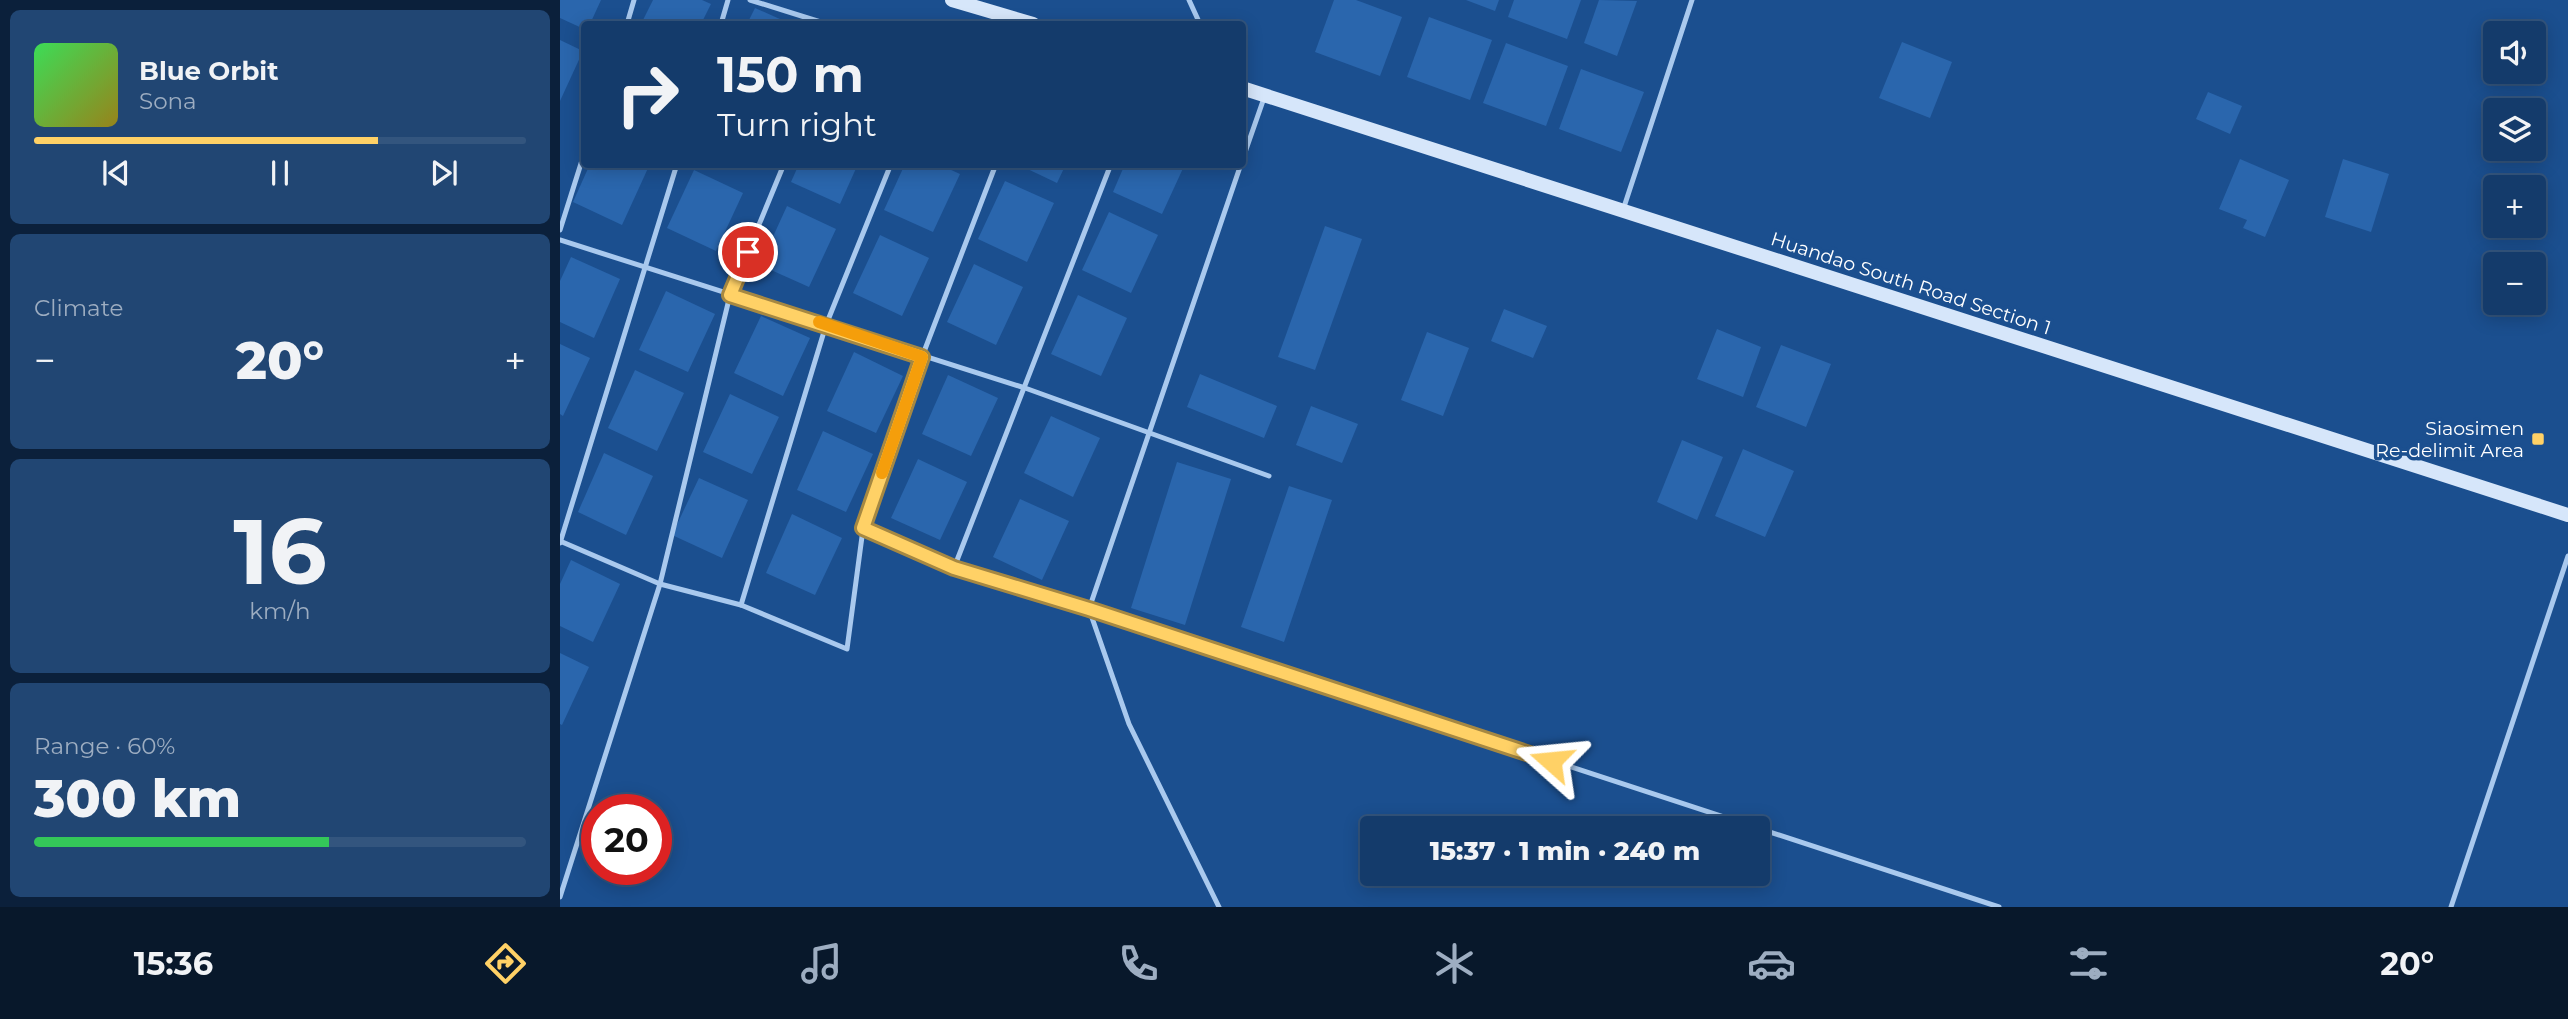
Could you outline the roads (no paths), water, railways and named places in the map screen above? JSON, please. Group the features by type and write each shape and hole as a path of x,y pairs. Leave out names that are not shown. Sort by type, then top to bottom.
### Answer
{"main road":[{"path":"952,0 1023,21"},
{"name":"Huandao South Road Section 1","path":"1246,89 2568,515"}],"lane":[{"path":"627,21 635,0"},
{"path":"721,21 728,0"},
{"path":"750,0 817,21"},
{"path":"1189,0 1199,21"},
{"path":"1623,210 1692,0"},
{"path":"1246,151 1265,95"},
{"path":"560,230 581,164"},
{"path":"676,168 560,542 660,584 741,605 847,649 863,528 922,357 994,168"},
{"path":"560,897 660,584 730,295 782,168"},
{"path":"741,605 826,324 889,168"},
{"path":"954,568 1109,168"},
{"path":"1219,907 1129,724 1089,609 1240,168"},
{"path":"560,240 1025,388 1269,476"},
{"path":"863,528 954,568 1089,609 1999,907"},
{"path":"2451,907 2568,556"}],"place":[{"name":"Siaosimen Re-delimit Area","path":"2538,439"}]}
